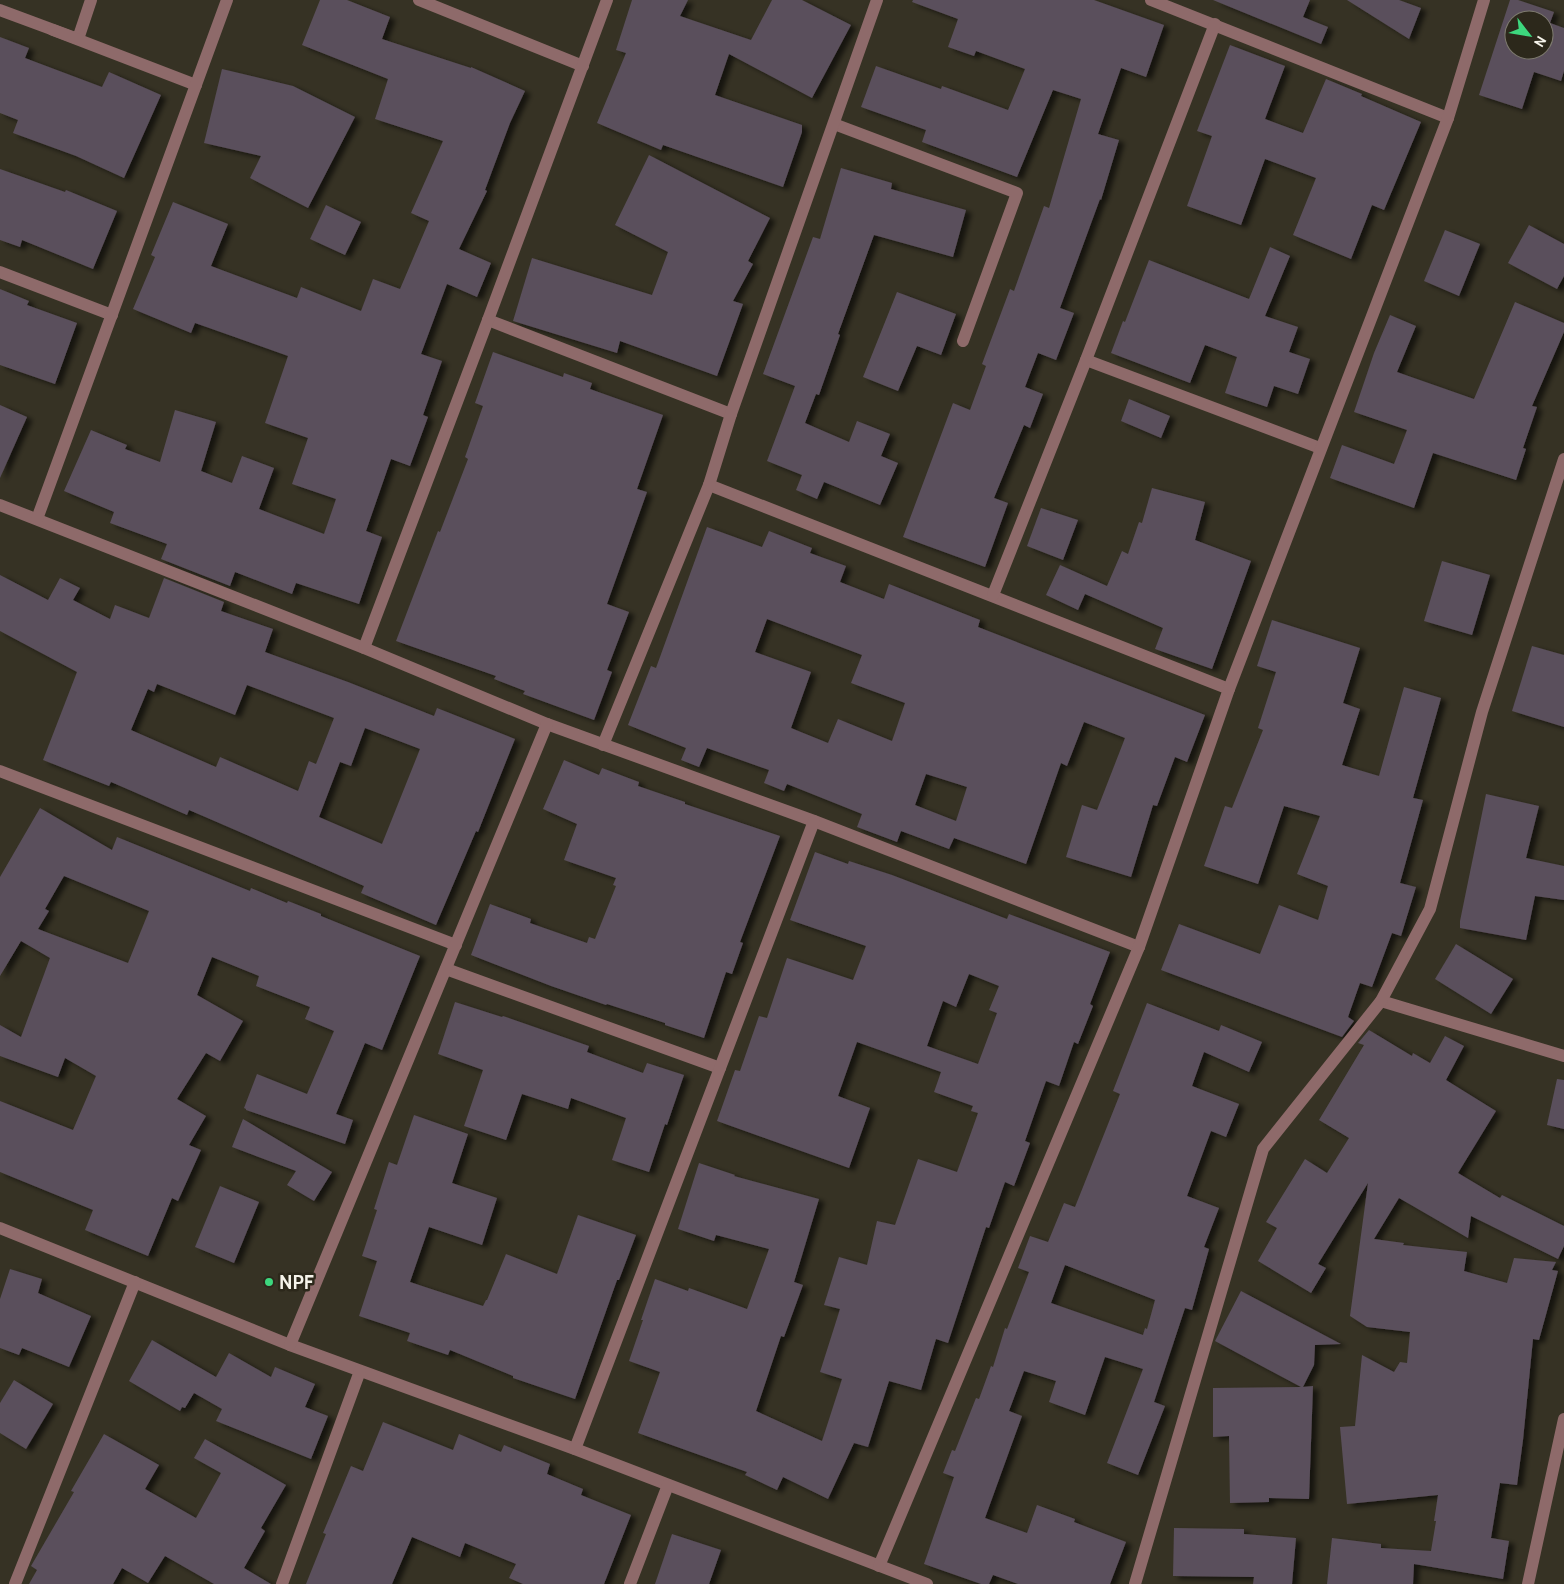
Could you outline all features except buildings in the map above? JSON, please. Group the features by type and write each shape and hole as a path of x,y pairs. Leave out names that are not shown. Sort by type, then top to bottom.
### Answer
{"street":[{"path":"53,30 78,39 91,0"},
{"path":"37,520 227,0"},
{"path":"419,0 583,66"},
{"path":"364,648 607,0"},
{"path":"604,745 709,485 731,414 877,0"},
{"path":"1151,0 1448,118"},
{"path":"879,1566 1139,947 1229,689 1448,118 1484,0"},
{"path":"0,10 196,85"},
{"path":"993,595 1086,360 1215,24"},
{"path":"834,124 1017,193 963,341"},
{"path":"0,272 112,315"},
{"path":"488,320 731,414"},
{"path":"1086,360 1320,448"},
{"path":"1135,1584 1264,1149 1381,1001 1430,909 1482,712 1563,462"},
{"path":"709,485 1229,689"},
{"path":"0,505 364,648 547,724 814,821 1139,947"},
{"path":"290,1345 547,724"},
{"path":"0,771 456,945"},
{"path":"575,1449 814,821"},
{"path":"446,968 720,1068"},
{"path":"1381,1001 1564,1056"},
{"path":"0,1228 360,1372 575,1449 927,1584"},
{"path":"15,1584 135,1282"},
{"path":"282,1584 360,1372"},
{"path":"1528,1584 1564,1419"},
{"path":"630,1584 668,1485"}],"place":[{"name":"NPF","path":"269,1282"}]}
